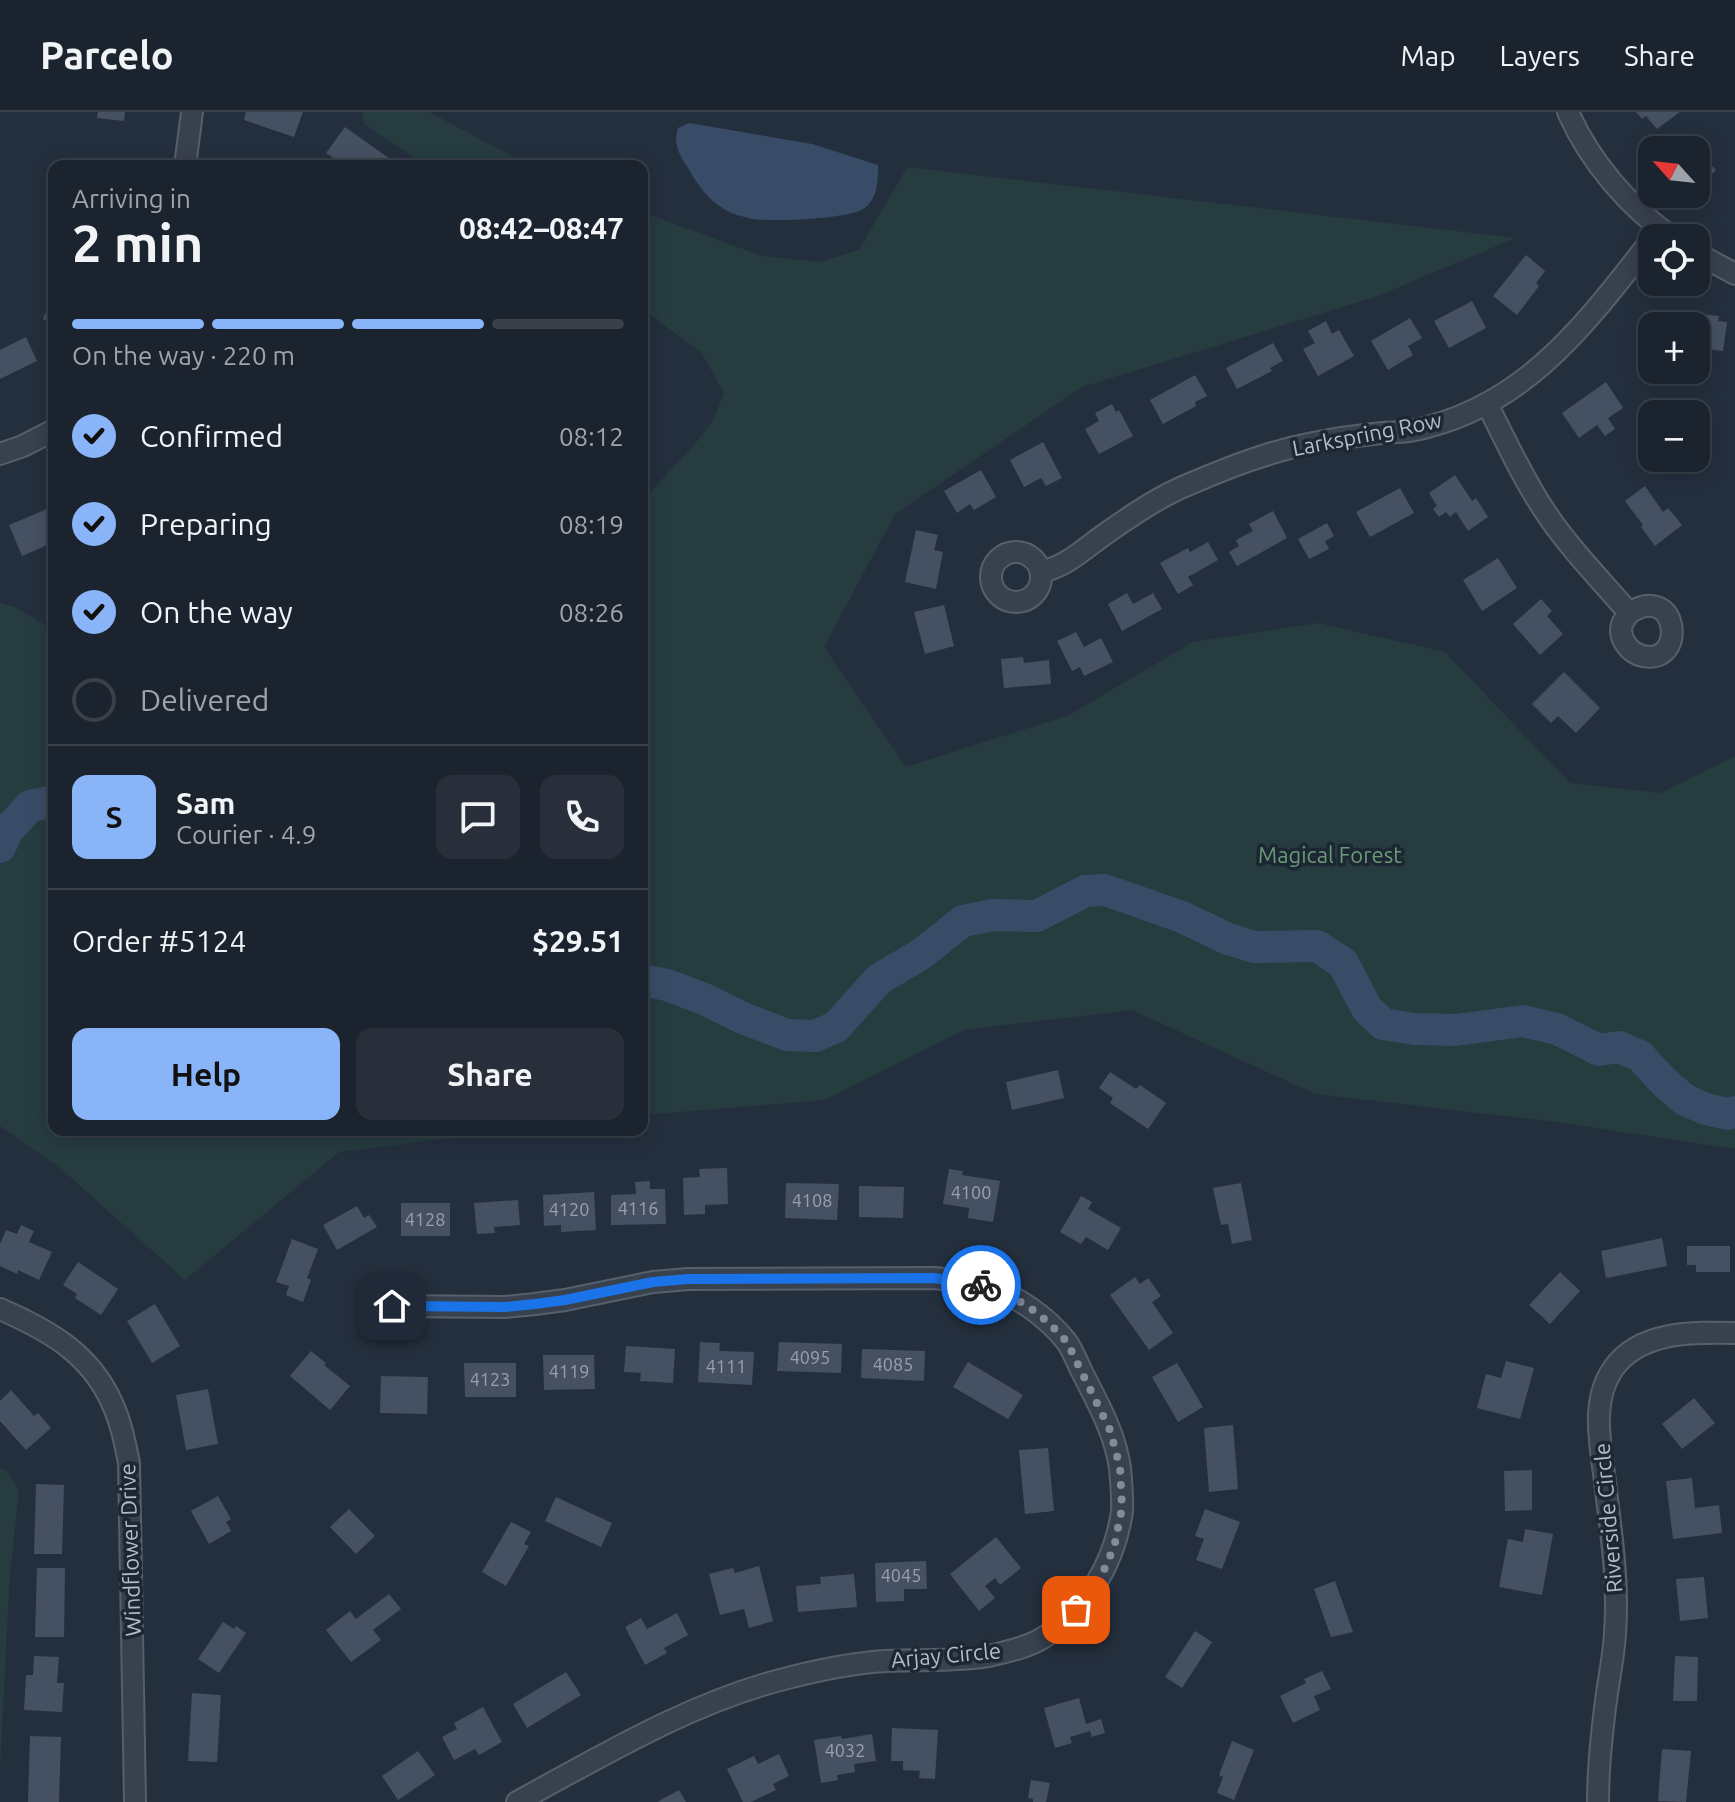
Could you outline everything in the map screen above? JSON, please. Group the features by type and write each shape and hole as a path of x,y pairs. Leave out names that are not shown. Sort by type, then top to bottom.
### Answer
{"street":[{"path":"186,160 192,112"},
{"path":"1568,112 1587,147 1649,224"},
{"path":"1710,261 1735,274"},
{"name":"Larkspring Row","path":"1041,572 1071,560 1143,507 1180,487 1261,455 1313,443 1409,431 1487,404 1534,372 1565,345 1638,262"},
{"path":"1487,404 1545,512 1629,613"},
{"path":"0,454 48,433"},
{"name":"Arjay Circle","path":"392,1306 520,1306 653,1282 688,1279 934,1278 987,1286 1029,1307 1067,1342 1110,1430 1120,1467 1122,1508 1107,1564 1093,1590 1076,1610 1040,1640 986,1656 870,1662 763,1686 718,1700 649,1730 517,1802"},
{"name":"Windflower Drive","path":"0,1309 46,1331 72,1349 95,1375 112,1402 122,1429 129,1463 135,1802"},
{"name":"Riverside Circle","path":"1598,1802 1598,1770 1615,1634 1616,1580 1599,1409 1603,1388 1613,1369 1629,1352 1646,1342 1706,1332 1735,1333"}],"green space":[{"path":"362,112 429,112 520,160 418,160 364,124"},
{"name":"Magical Forest","path":"907,167 1516,238 1375,297 1082,387 895,514 824,647 906,767 1069,715 1193,642 1318,623 1445,652 1570,783 1660,793 1735,756 1735,1149 1557,1122 1315,1094 1132,1010 964,1030 825,1100 648,1115 648,495 714,419 724,393 701,352 648,313 648,214 762,256 819,262 859,250"},
{"path":"0,603 15,607 48,626 48,1136 469,1136 339,1152 185,1280 59,1167 0,1126"},
{"path":"0,1468 10,1474 19,1492 10,1573 0,1766"}],"water":[{"path":"689,123 812,144 878,165 872,200 855,212 826,217 762,220 734,214 708,196 680,153 676,139 678,128"}],"building":[{"path":"98,112 125,112 124,121 97,118"},
{"path":"246,112 303,112 294,137 244,120"},
{"path":"1636,112 1680,112 1657,129 1646,116 1642,119"},
{"path":"345,127 390,159 336,160 326,153"},
{"path":"1526,255 1545,271 1536,283 1539,286 1517,315 1493,296"},
{"path":"1472,301 1486,328 1449,348 1434,321"},
{"path":"1710,315 1719,316 1718,321 1727,322 1723,351 1710,350"},
{"path":"1410,318 1422,338 1408,346 1413,355 1388,370 1371,341"},
{"path":"1326,321 1332,334 1339,330 1354,356 1318,376 1303,349 1315,343 1308,331"},
{"path":"26,337 37,361 0,379 0,350"},
{"path":"1273,343 1283,361 1270,368 1272,371 1237,389 1226,368"},
{"path":"1195,375 1207,396 1195,402 1196,406 1163,424 1150,400"},
{"path":"1606,382 1623,408 1608,418 1615,429 1605,436 1597,425 1579,438 1562,413"},
{"path":"1112,404 1116,412 1119,410 1133,436 1099,454 1085,429 1099,421 1095,413"},
{"path":"1043,442 1062,478 1046,486 1041,478 1024,487 1010,460"},
{"path":"981,470 996,497 974,510 970,504 957,513 944,491"},
{"path":"1455,475 1472,501 1476,498 1488,517 1468,531 1456,512 1450,517 1446,512 1439,517 1433,509 1437,506 1429,493"},
{"path":"1645,486 1663,512 1668,508 1682,525 1655,546 1625,501"},
{"path":"1400,488 1414,513 1370,537 1356,512"},
{"path":"48,509 48,545 22,556 9,525"},
{"path":"1273,511 1287,538 1237,566 1229,552 1239,546 1236,540 1253,531 1249,524"},
{"path":"1327,523 1334,536 1325,541 1329,549 1309,559 1298,539"},
{"path":"916,530 938,535 934,550 943,552 936,589 905,582"},
{"path":"1208,542 1218,560 1188,577 1193,585 1178,594 1160,563 1188,548 1190,552"},
{"path":"1498,558 1517,588 1482,611 1463,580"},
{"path":"1127,593 1133,604 1153,593 1162,609 1122,631 1108,604"},
{"path":"1541,599 1552,611 1547,616 1563,634 1540,655 1513,624"},
{"path":"944,605 954,646 925,654 914,612"},
{"path":"1076,632 1084,647 1101,638 1113,662 1084,676 1080,667 1072,671 1057,641"},
{"path":"1023,657 1024,663 1049,660 1051,684 1004,688 1001,659"},
{"path":"1564,672 1600,708 1576,733 1558,716 1551,723 1532,704"},
{"path":"1058,1070 1064,1098 1012,1110 1006,1082"},
{"path":"1110,1072 1136,1089 1140,1085 1166,1103 1148,1129 1110,1103 1113,1098 1099,1088"},
{"path":"727,1168 728,1204 705,1205 705,1214 684,1215 683,1178 700,1177 699,1169"},
{"path":"949,1169 963,1171 962,1175 1000,1181 993,1222 968,1218 969,1208 943,1204"},
{"path":"650,1181 650,1189 665,1189 666,1224 611,1225 611,1195 636,1194 635,1182"},
{"path":"786,1183 839,1184 837,1220 785,1218"},
{"path":"1241,1183 1252,1240 1232,1244 1228,1224 1221,1225 1213,1188"},
{"path":"859,1186 904,1187 903,1218 859,1217"},
{"path":"594,1192 596,1230 561,1232 561,1225 544,1226 543,1195"},
{"path":"1081,1196 1092,1202 1088,1209 1121,1228 1108,1250 1086,1237 1081,1244 1060,1232"},
{"path":"518,1200 520,1225 494,1227 495,1233 477,1234 474,1203"},
{"path":"401,1203 450,1203 450,1236 401,1236"},
{"path":"357,1206 364,1218 369,1215 377,1227 337,1250 323,1225"},
{"path":"21,1225 34,1231 29,1242 52,1252 39,1280 0,1266 0,1244 6,1230 17,1234"},
{"path":"1662,1238 1667,1266 1606,1278 1601,1251"},
{"path":"292,1239 318,1249 307,1278 311,1280 303,1302 286,1295 289,1286 276,1282"},
{"path":"1687,1246 1730,1246 1730,1272 1696,1272 1696,1265 1687,1265"},
{"path":"78,1262 118,1289 101,1315 75,1298 77,1294 63,1285"},
{"path":"1560,1272 1580,1291 1550,1324 1529,1305"},
{"path":"1135,1277 1140,1284 1148,1278 1161,1296 1152,1302 1173,1333 1149,1350 1110,1295"},
{"path":"155,1304 180,1346 152,1363 127,1321"},
{"path":"700,1342 720,1343 719,1351 754,1352 752,1385 698,1382"},
{"path":"779,1342 842,1344 841,1373 777,1371"},
{"path":"626,1346 675,1349 673,1383 640,1381 641,1373 624,1372"},
{"path":"862,1349 925,1351 924,1381 861,1378"},
{"path":"311,1351 350,1386 330,1410 290,1376"},
{"path":"543,1355 594,1355 595,1389 544,1390"},
{"path":"1506,1361 1534,1368 1520,1419 1477,1408 1486,1374 1501,1378"},
{"path":"968,1362 1023,1395 1008,1419 953,1387"},
{"path":"464,1363 516,1363 516,1397 465,1397"},
{"path":"1177,1363 1203,1407 1178,1422 1152,1377"},
{"path":"381,1376 428,1377 427,1414 380,1413"},
{"path":"208,1389 218,1444 186,1450 176,1395"},
{"path":"11,1390 34,1416 38,1413 51,1428 26,1450 0,1421 0,1401"},
{"path":"1694,1398 1715,1423 1682,1449 1662,1424"},
{"path":"1233,1425 1238,1489 1209,1492 1204,1428"},
{"path":"1048,1448 1054,1511 1025,1514 1019,1450"},
{"path":"1532,1470 1532,1510 1505,1511 1504,1471"},
{"path":"1692,1478 1695,1508 1719,1505 1722,1533 1673,1539 1666,1481"},
{"path":"36,1484 64,1485 62,1554 34,1554"},
{"path":"218,1496 231,1519 226,1522 231,1531 209,1544 191,1511"},
{"path":"556,1497 612,1523 601,1547 545,1521"},
{"path":"349,1509 375,1536 356,1554 330,1527"},
{"path":"1205,1509 1240,1522 1222,1569 1196,1560 1204,1539 1195,1536"},
{"path":"511,1522 531,1532 524,1544 529,1546 506,1586 482,1572"},
{"path":"1525,1529 1553,1534 1542,1595 1499,1587 1508,1539 1523,1542"},
{"path":"996,1537 1021,1568 1000,1585 995,1578 985,1586 995,1598 979,1611 950,1574"},
{"path":"926,1561 927,1589 904,1589 904,1601 876,1602 875,1563"},
{"path":"759,1566 773,1621 749,1628 744,1609 720,1615 709,1574 733,1568 735,1573"},
{"path":"37,1568 65,1568 64,1637 35,1637"},
{"path":"854,1574 857,1607 798,1612 796,1586 821,1584 820,1577"},
{"path":"1704,1577 1708,1618 1680,1621 1676,1579"},
{"path":"1335,1581 1353,1632 1331,1637 1314,1589"},
{"path":"389,1594 401,1609 373,1630 381,1640 351,1662 326,1630 350,1611 356,1619"},
{"path":"677,1613 688,1635 664,1648 667,1653 645,1665 625,1627 641,1618 647,1629"},
{"path":"223,1622 246,1633 219,1673 198,1659"},
{"path":"1195,1631 1212,1642 1182,1688 1165,1677"},
{"path":"34,1656 59,1657 57,1683 64,1683 62,1712 24,1710 26,1675 33,1675"},
{"path":"1675,1656 1698,1657 1697,1701 1673,1701"},
{"path":"1322,1671 1331,1689 1314,1696 1320,1710 1293,1723 1280,1696"},
{"path":"566,1672 581,1695 527,1728 513,1704"},
{"path":"192,1693 221,1695 217,1762 188,1761"},
{"path":"1079,1698 1086,1724 1101,1719 1105,1733 1092,1737 1090,1731 1070,1737 1072,1743 1055,1748 1044,1708"},
{"path":"483,1707 502,1742 479,1755 475,1749 454,1760 442,1737 457,1729 454,1723"},
{"path":"892,1728 938,1730 935,1779 919,1778 920,1771 903,1770 903,1761 891,1761"},
{"path":"872,1734 876,1761 854,1764 855,1772 837,1775 838,1780 821,1783 814,1740"},
{"path":"30,1736 61,1737 59,1802 28,1802"},
{"path":"1232,1741 1254,1750 1234,1800 1217,1793 1223,1777 1219,1775"},
{"path":"1662,1749 1691,1751 1686,1802 1658,1801"},
{"path":"418,1751 435,1775 398,1800 382,1776"},
{"path":"779,1754 789,1776 773,1784 776,1790 751,1802 743,1802 727,1769 754,1756 758,1764"},
{"path":"1031,1780 1050,1783 1046,1802 1033,1802 1028,1798"},
{"path":"679,1790 686,1802 657,1802"}],"waterway":[{"path":"0,847 8,830 30,806 48,802"},
{"path":"648,981 704,999 787,1035 815,1036 836,1027 879,979 920,955 963,921 993,915 1037,916 1085,891 1105,890 1254,947 1317,946 1343,963 1367,1009 1383,1024 1414,1029 1456,1030 1523,1021 1557,1029 1599,1050 1619,1047 1640,1056 1685,1100 1706,1109 1727,1114 1735,1112"}],"way so far":[{"path":"981,1285 1009,1295 1029,1307 1067,1342 1110,1430 1120,1467 1122,1508 1107,1564 1093,1590 1076,1610"}],"route":[{"path":"392,1306 505,1307 688,1279 934,1278 981,1285"}]}
